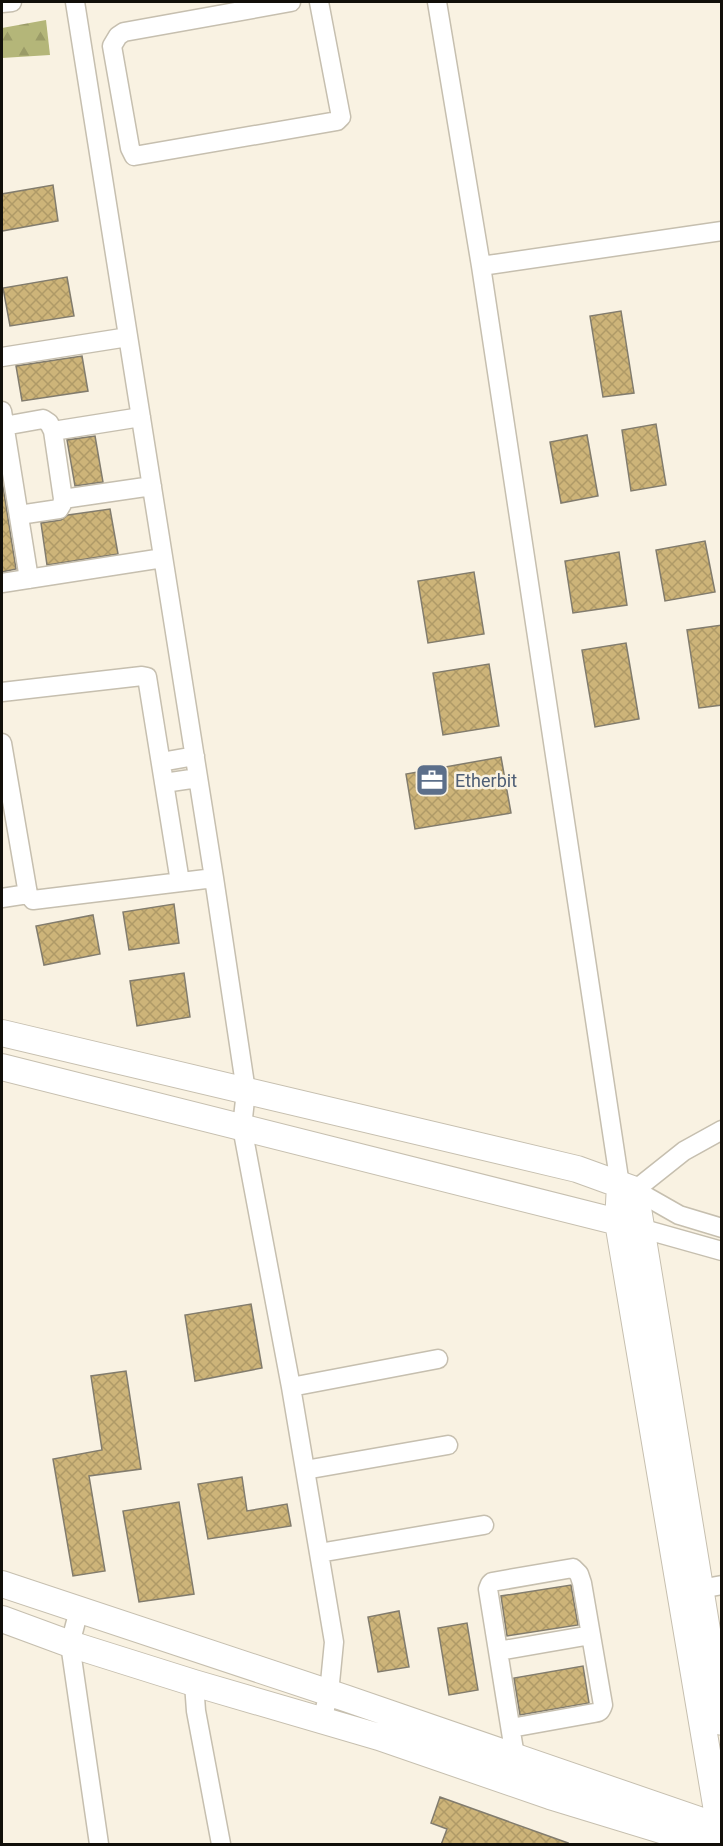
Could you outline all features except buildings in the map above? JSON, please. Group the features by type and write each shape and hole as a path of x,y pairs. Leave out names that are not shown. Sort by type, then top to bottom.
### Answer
{"street":[{"path":"2,3 12,2"},
{"path":"75,2 246,1091 242,1127 291,1387 334,1642 329,1693 322,1720"},
{"path":"291,2 124,32 114,40 112,46 130,148 134,156 174,151 337,121 340,112 319,2"},
{"path":"437,2 627,1188 629,1225 716,1804 716,1836"},
{"path":"87,78 117,72"},
{"path":"91,102 121,97"},
{"path":"481,266 722,231"},
{"path":"2,357 128,337"},
{"path":"53,431 141,417"},
{"path":"19,515 58,509 62,504 53,431 49,423 43,419 3,418 29,579"},
{"path":"63,499 152,486"},
{"path":"2,583 163,558"},
{"path":"2,692 145,676 148,679 180,882"},
{"path":"2,743 28,894 33,900 214,878"},
{"path":"161,762 195,756"},
{"path":"164,783 198,778"},
{"path":"2,898 28,894"},
{"path":"2,1033 577,1169 627,1188 679,1215 722,1228"},
{"path":"2,1068 629,1225 722,1251"},
{"path":"627,1188 684,1151 722,1130"},
{"path":"629,1225 710,1587 722,1722"},
{"path":"291,1387 438,1359"},
{"path":"305,1470 448,1445"},
{"path":"319,1553 484,1525"},
{"path":"511,1728 599,1712 603,1705 579,1574 573,1568 490,1584 488,1589 498,1651 511,1728 516,1756"},
{"path":"2,1584 516,1756 716,1836"},
{"path":"79,1610 70,1644 99,1845"},
{"path":"2,1619 70,1644 194,1683 379,1737 550,1796 716,1836"},
{"path":"498,1651 591,1635"},
{"path":"194,1683 196,1711 221,1845"}],"green space":[{"path":"46,20 50,55 2,58 2,28"}],"place":[{"name":"Etherbit","path":"432,780"}]}
